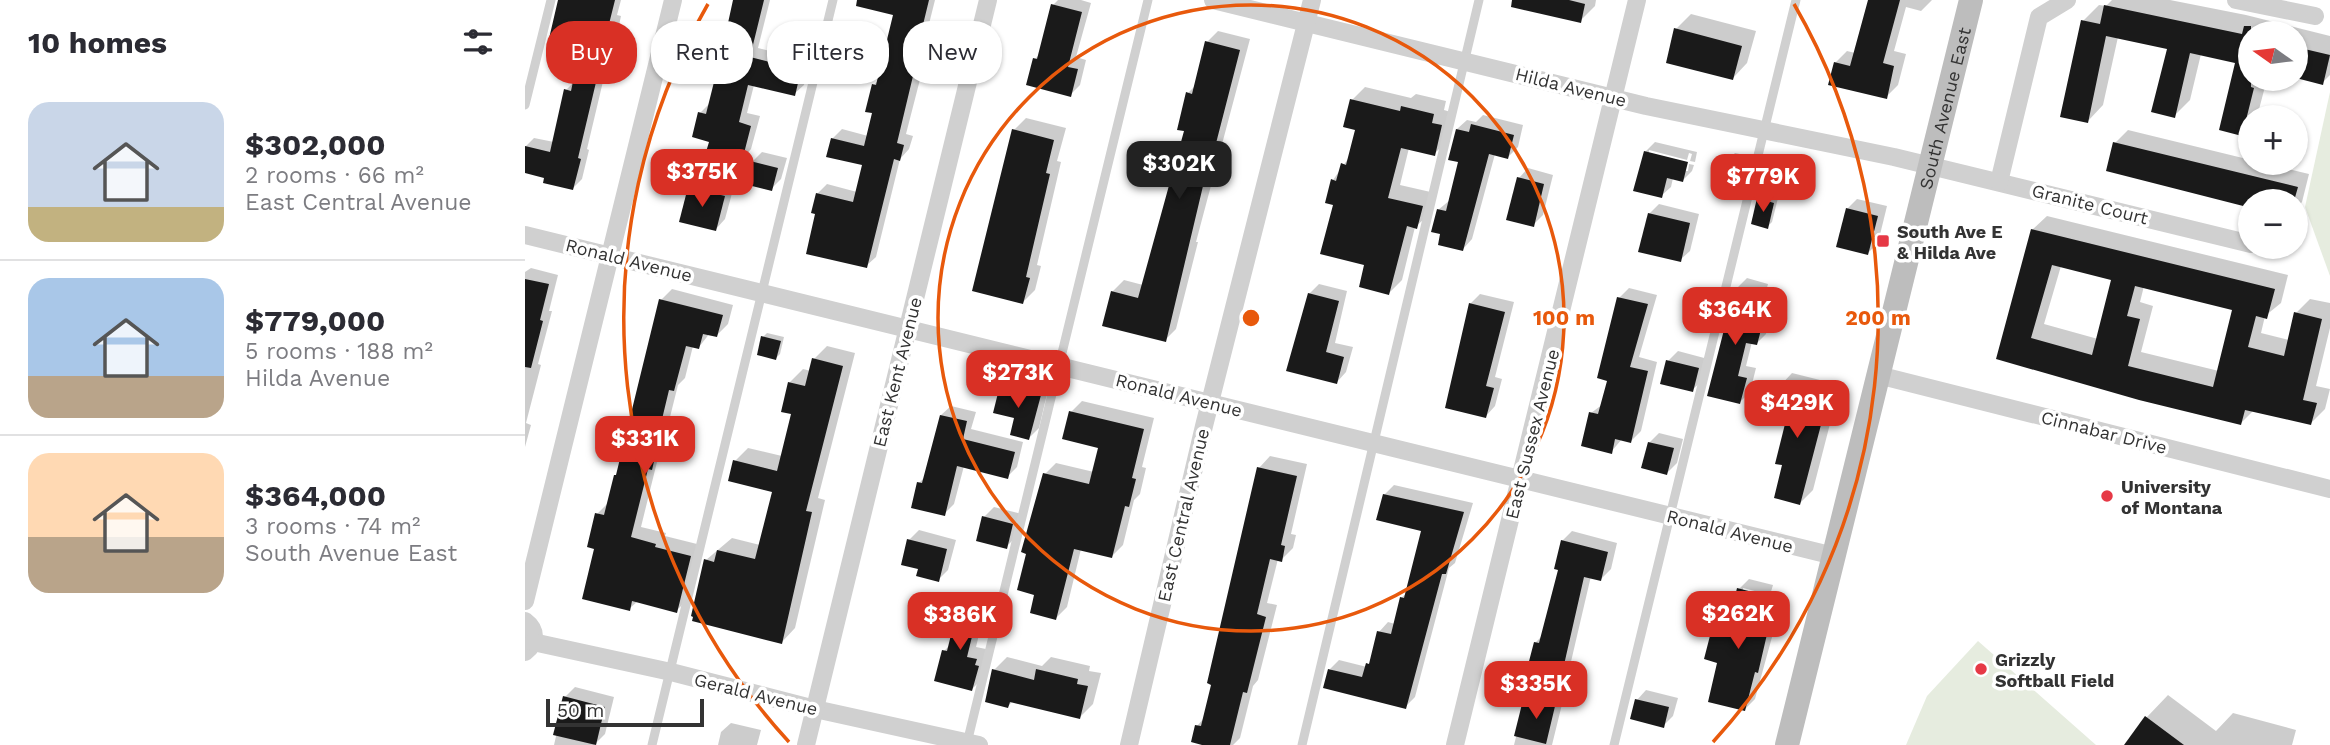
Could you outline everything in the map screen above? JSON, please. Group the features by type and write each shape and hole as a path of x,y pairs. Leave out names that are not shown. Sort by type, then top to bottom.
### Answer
{"street":[{"path":"525,601 673,0"},
{"name":"East Kent Avenue","path":"806,745 988,0"},
{"name":"Hilda Avenue","path":"1213,0 1614,98 1930,166"},
{"name":"East Central Avenue","path":"1129,745 1209,403 1312,0"},
{"name":"East Sussex Avenue","path":"1455,745 1637,0"},
{"name":"South Avenue East","path":"1787,745 1971,0"},
{"path":"1999,181 2039,17 2067,0"},
{"path":"2236,0 2315,16"},
{"name":"Granite Court","path":"1930,166 2238,242"},
{"name":"Ronald Avenue","path":"525,235 1833,556"},
{"name":"Cinnabar Drive","path":"1878,376 2330,489"},
{"path":"525,621 534,633 529,647"},
{"name":"Gerald Avenue","path":"529,647 671,672 815,709 971,744"}],"lane":[{"path":"525,105 551,0"},
{"path":"652,745 833,0"},
{"path":"971,744 1148,0"},
{"path":"1302,745 1479,0"},
{"path":"1614,745 1796,0"}],"shaded area":[{"path":"2330,92 2330,276 2308,215 2308,193"},
{"name":"Grizzly Softball Field","path":"1978,641 2096,745 1906,745 1927,696"}],"building":[{"path":"558,0 615,0 610,21 553,21"},
{"path":"733,0 764,0 753,45 753,21 728,21"},
{"path":"857,0 929,0 924,21 903,21 903,84 911,84 897,143 904,145 900,161 894,159 867,268 806,254 815,214 811,213 816,193 853,202 862,165 826,157 831,138 864,146 872,113 865,112 872,84 889,84 889,31 893,15 856,6"},
{"path":"1512,0 1569,0 1585,4 1581,23 1511,7"},
{"path":"1868,0 1900,0 1883,63 1894,66 1887,99 1828,85 1834,62 1850,66"},
{"path":"1051,4 1082,12 1068,67 1078,69 1071,97 1026,85 1033,58 1037,59"},
{"path":"2104,5 2238,33 2238,91 2253,91 2250,105 2238,105 2238,135 2219,130 2235,63 2190,53 2175,118 2151,112 2167,49 2106,36 2088,123 2060,117 2081,20 2100,24"},
{"path":"1674,28 1742,46 1733,80 1666,63"},
{"path":"1205,41 1240,50 1203,186 1166,342 1102,326 1111,291 1138,298 1184,131 1177,130 1186,92 1192,94"},
{"path":"2308,50 2330,55 2323,85 2308,81"},
{"path":"753,58 767,61 767,84 798,84 795,96 748,85 739,122 751,126 742,161 706,152 709,142 692,137 698,112 706,114 714,84 753,84"},
{"path":"572,84 596,84 573,190 543,183 544,178 525,173 525,146 550,152 564,89 571,91"},
{"path":"1350,99 1400,111 1401,106 1434,114 1432,123 1442,125 1435,156 1401,148 1388,198 1423,206 1417,229 1407,226 1389,295 1359,287 1364,265 1320,254 1333,205 1325,203 1331,179 1336,181 1341,163 1346,165 1355,130 1343,127"},
{"path":"1471,124 1514,135 1508,159 1489,154 1463,251 1438,245 1440,234 1431,232 1437,209 1446,211 1458,162 1448,160 1456,129 1469,132"},
{"path":"1012,129 1054,140 1046,173 1050,174 1026,277 1030,278 1023,304 972,291"},
{"path":"2113,142 2238,172 2238,175 2298,187 2238,189 2238,205 2106,171"},
{"path":"1644,151 1688,162 1683,182 1667,178 1662,198 1633,191"},
{"path":"750,161 778,168 772,191 744,184"},
{"path":"1724,162 1745,167 1739,194 1717,188"},
{"path":"1517,177 1544,184 1534,227 1506,220"},
{"path":"688,187 725,196 716,231 679,222"},
{"path":"1757,198 1774,203 1768,229 1751,224"},
{"path":"1846,208 1878,216 1868,255 1836,247"},
{"path":"1648,213 1690,223 1681,262 1638,252"},
{"path":"2031,229 2275,289 2267,319 2256,316 2248,347 2284,356 2294,312 2322,319 2303,400 2317,403 2311,425 2245,410 2241,425 2139,400 1996,359","holes":["2052,265 2111,280 2092,355 2031,338","2135,286 2232,310 2213,387 2128,366 2140,319 2127,316"]},
{"path":"525,279 549,284 531,368 525,367"},
{"path":"1735,287 1759,293 1752,319 1763,322 1757,345 1746,343 1738,376 1747,378 1740,404 1707,396"},
{"path":"1308,293 1339,301 1326,352 1344,357 1337,384 1286,371"},
{"path":"1617,297 1648,304 1630,367 1648,371 1631,443 1615,439 1612,454 1581,446 1589,412 1598,414 1607,381 1597,378"},
{"path":"659,299 723,315 717,337 703,334 699,349 686,346 674,391 669,390 652,470 648,469 631,537 656,544 655,547 691,556 677,613 632,601 630,611 582,599 594,549 587,547 595,513 604,515 616,475"},
{"path":"1469,303 1505,312 1486,386 1494,388 1486,418 1445,408"},
{"path":"761,336 781,341 776,360 757,355"},
{"path":"812,358 843,366 806,511 812,512 782,644 692,621 704,559 714,562 717,550 755,559 772,492 728,481 733,460 777,471 791,414 781,412 788,382 805,386"},
{"path":"1666,360 1699,368 1693,392 1660,384"},
{"path":"1000,385 1041,395 1029,440 1010,435 1014,418 993,413"},
{"path":"1778,386 1828,398 1800,505 1774,498 1782,465 1775,464 1786,420 1770,416"},
{"path":"1069,411 1144,429 1132,478 1136,479 1129,507 1125,506 1112,558 1074,549 1056,620 1030,613 1034,595 1017,590 1026,554 1021,552 1043,473 1089,484 1098,448 1062,439"},
{"path":"940,415 967,421 963,439 1015,452 1008,479 957,466 945,516 911,508 917,482 922,483"},
{"path":"1648,442 1674,448 1667,475 1641,468"},
{"path":"1257,467 1297,476 1281,545 1285,546 1282,562 1270,559 1257,614 1266,617 1247,693 1243,692 1230,745 1202,745 1191,742 1195,725 1201,726 1211,685 1207,683"},
{"path":"1383,494 1464,512 1446,574 1442,574 1406,709 1323,688 1328,669 1362,677 1366,663 1369,664 1377,631 1391,634 1400,597 1404,598 1421,531 1376,520"},
{"path":"982,516 1013,524 1007,549 976,541"},
{"path":"907,539 947,549 939,582 916,576 918,569 901,565"},
{"path":"1561,540 1608,552 1601,581 1584,577 1561,678 1527,669 1534,642 1539,643 1558,570 1554,569"},
{"path":"1737,588 1764,595 1759,614 1771,617 1758,673 1755,672 1745,711 1708,702 1717,663 1704,659 1712,628 1727,631"},
{"path":"959,603 979,608 967,657 977,659 975,665 979,666 972,691 934,681 942,650 947,651"},
{"path":"992,669 1034,680 1036,669 1078,679 1077,684 1088,686 1080,719 1010,702 1008,708 985,702"},
{"path":"563,696 605,707 596,745 553,735"},
{"path":"1540,698 1556,702 1546,744 1514,736 1522,704 1538,708"},
{"path":"1635,699 1669,707 1664,728 1630,719"},
{"path":"2145,716 2184,745 2124,745"}],"place":[{"name":"South Ave E & Hilda Ave","path":"1883,241"},
{"name":"University of Montana","path":"2107,496"},
{"name":"Grizzly Softball Field","path":"1981,669"}]}
